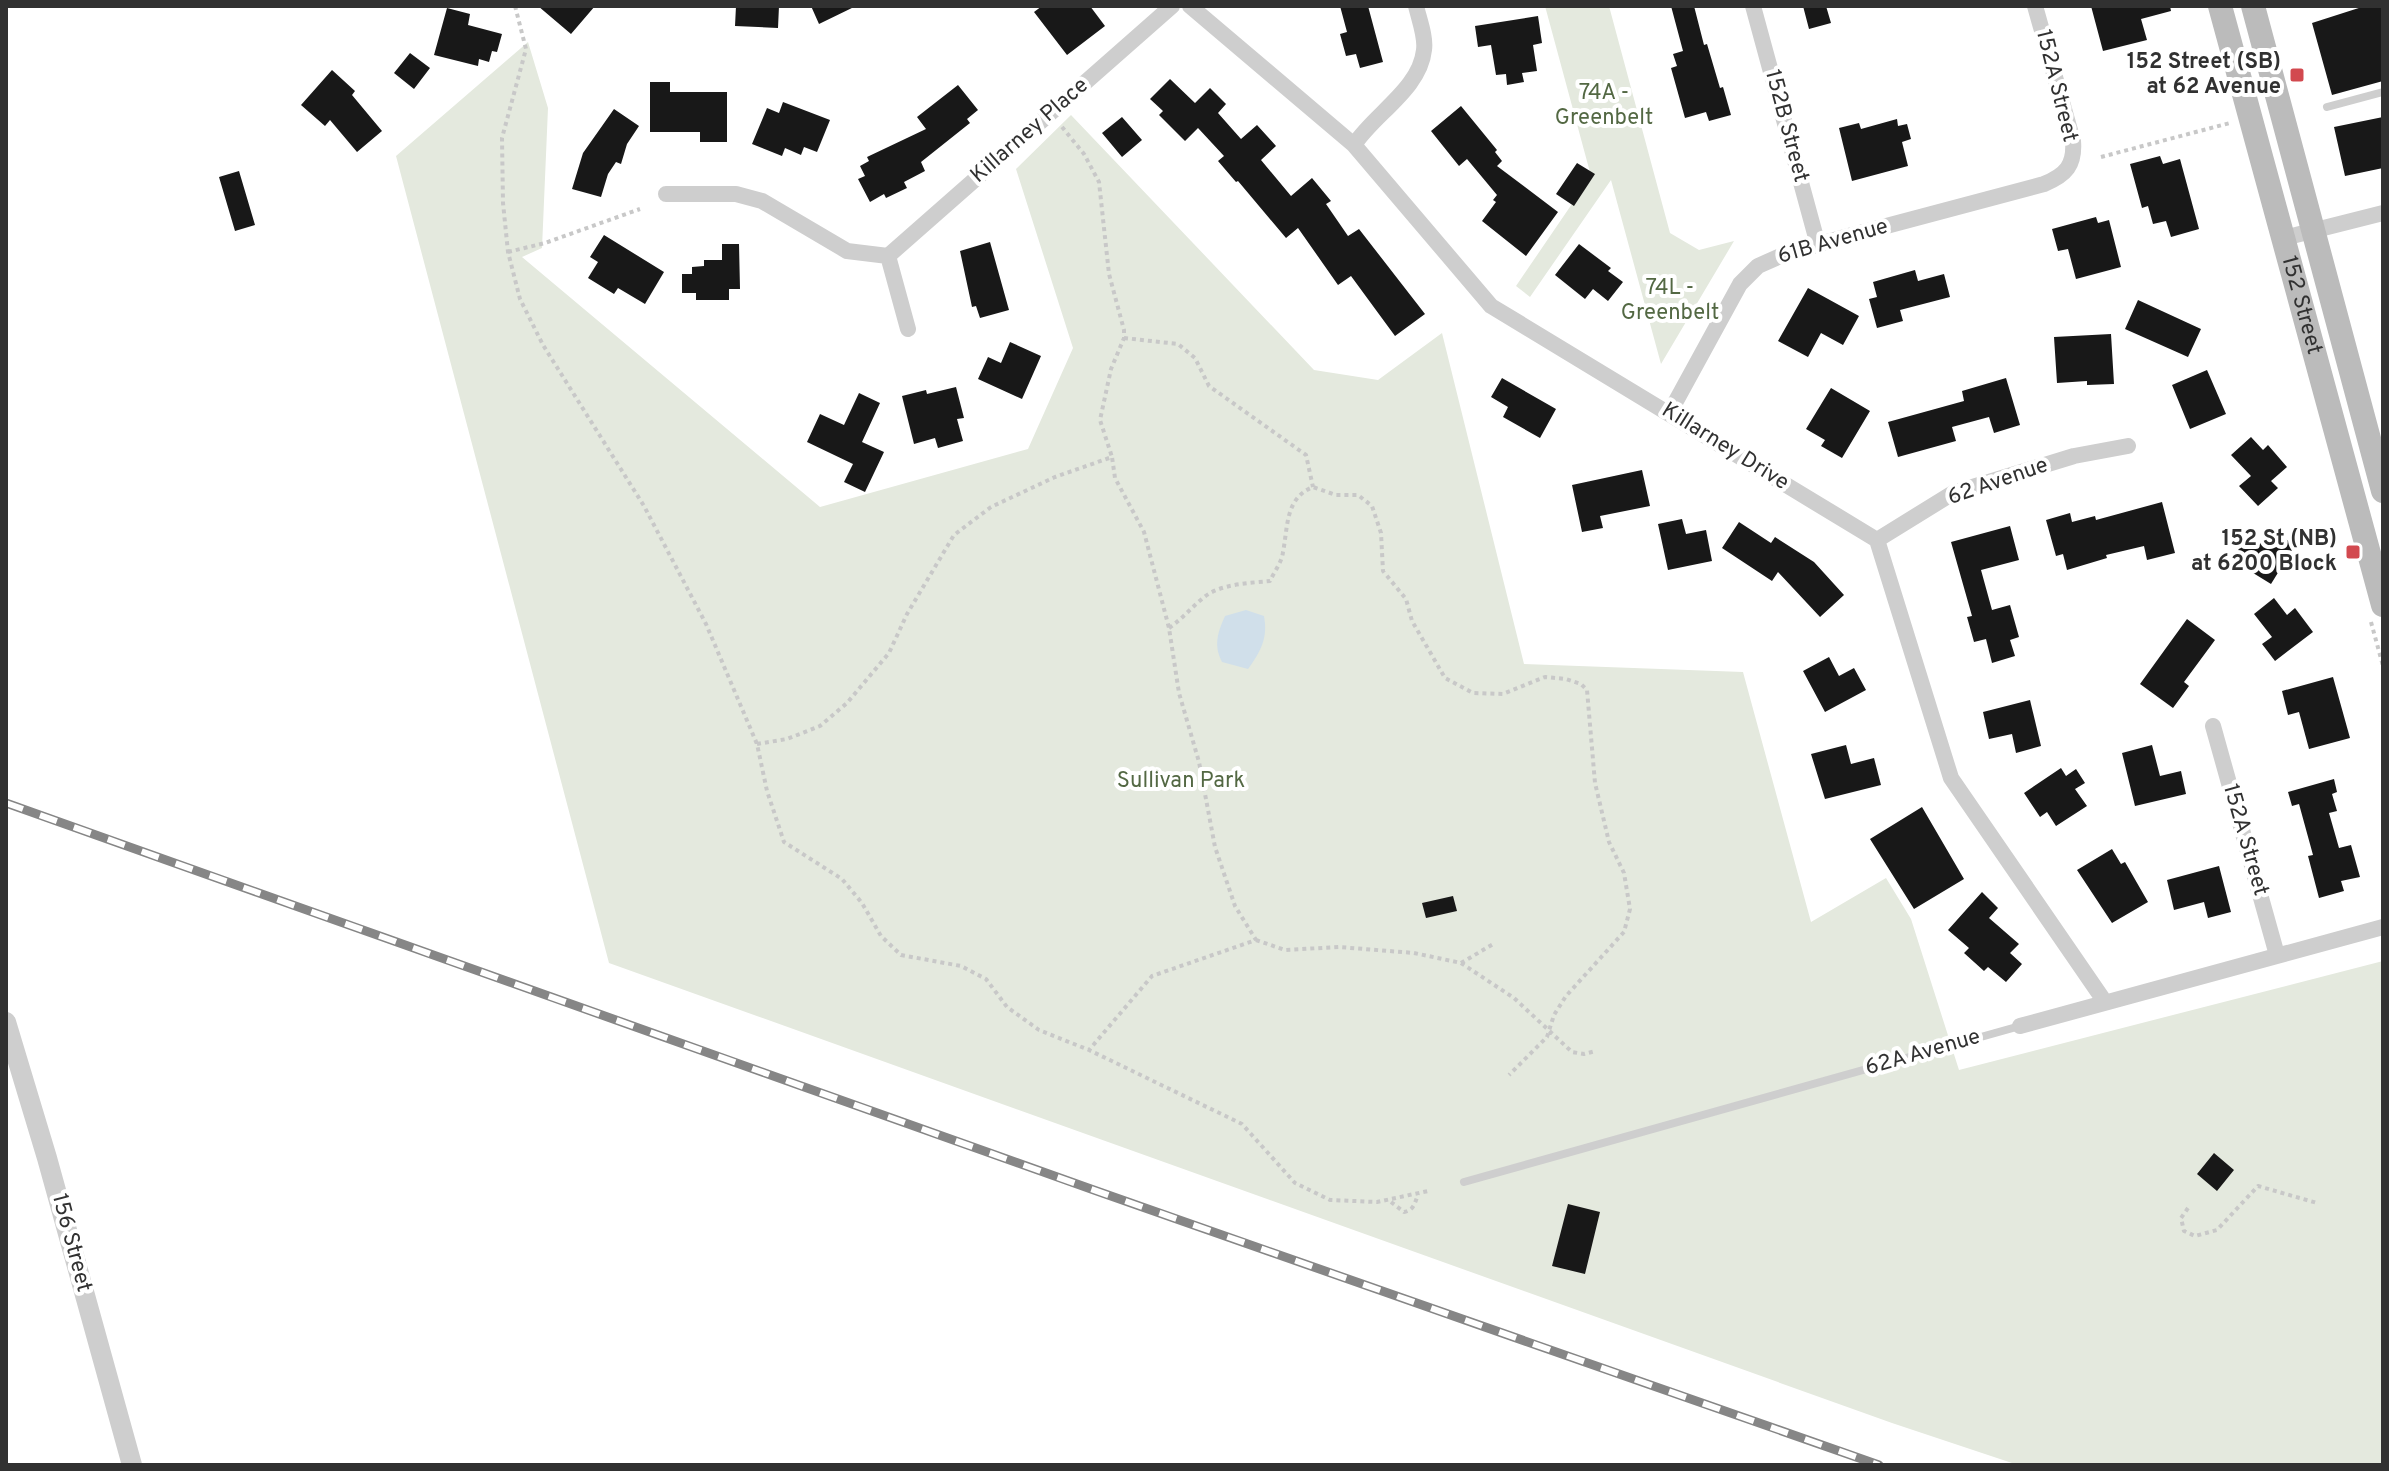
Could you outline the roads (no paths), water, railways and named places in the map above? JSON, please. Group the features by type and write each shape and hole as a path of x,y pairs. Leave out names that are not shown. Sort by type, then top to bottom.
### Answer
{"main road":[{"name":"152 Street","path":"2220,6 2383,605"},
{"name":"152 Street","path":"2253,6 2383,491"}],"street":[{"name":"Killarney Place","path":"888,256 1172,6"},
{"name":"Killarney Drive","path":"1190,6 1354,145 1491,306 1877,540"},
{"path":"1354,145 1365,127 1416,76 1425,48 1416,6"},
{"name":"152B Street","path":"1753,6 1818,245"},
{"name":"152A Street","path":"2035,6 2073,141 2071,166"},
{"name":"61B Avenue","path":"1670,412 1740,284 1769,260 2044,184 2056,179 2071,166"},
{"path":"666,194 736,194 762,201 847,251 888,256 908,329"},
{"path":"2284,238 2383,213"},
{"name":"62 Avenue","path":"1877,540 1953,493 2074,456 2128,446"},
{"path":"1877,540 1951,778 2105,1002"},
{"name":"152A Street","path":"2213,726 2277,955"},
{"name":"62A Avenue","path":"2020,1026 2383,927"},
{"name":"156 Street","path":"6,1022 132,1465"}],"lane":[{"path":"2327,107 2383,92"},
{"name":"62A Avenue","path":"1464,1182 2020,1026"}],"railway":[{"path":"6,803 1879,1465"}],"place":[{"name":"152 Street (SB) at 62 Avenue","path":"2297,75"},
{"name":"152 St (NB) at 6200 Block","path":"2353,552"}],"park label":[{"name":"74A - Greenbelt","path":"1604,106"},
{"name":"74L - Greenbelt","path":"1670,300"},
{"name":"Sullivan Park","path":"1181,781"}]}
